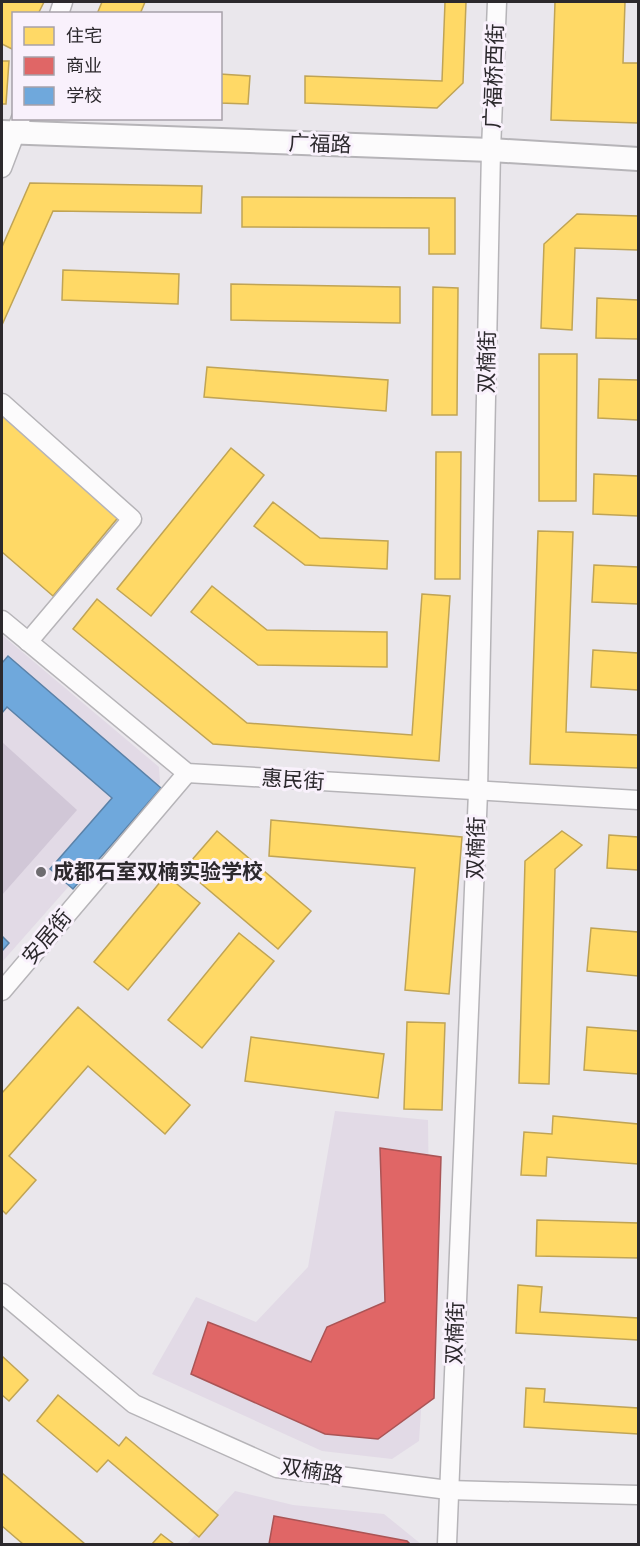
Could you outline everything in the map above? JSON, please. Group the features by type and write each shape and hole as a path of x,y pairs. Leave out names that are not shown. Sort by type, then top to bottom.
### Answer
{"street":[{"name":"广福桥西街","path":"491,150 497,2"},
{"name":"广福路","path":"13,128 639,159"},
{"path":"2,168 13,128"},
{"name":"双楠街","path":"447,1545 478,792 491,150"},
{"path":"2,403 132,519 28,642"},
{"path":"2,620 187,773"},
{"name":"惠民街","path":"187,773 639,800"},
{"name":"安居街","path":"2,991 187,773"},
{"name":"双楠路","path":"2,1293 134,1404 277,1468 448,1490 639,1495"}],"shaded area":[{"name":"成都石室双楠实验学校","path":"2,635 159,767 160,783 2,962"},
{"path":"2,742 77,810 2,895"},
{"path":"335,1111 428,1120 430,1278 419,1441 392,1459 322,1451 152,1374 196,1297 256,1322 308,1267"},
{"path":"235,1491 293,1505 384,1514 421,1544 187,1544"}],"building: 住宅":[{"path":"2,2 44,2 39,12 12,12 12,49 2,44"},
{"path":"102,2 145,2 141,12 98,12"},
{"path":"445,2 466,2 463,83 437,108 305,103 305,76 442,81"},
{"path":"555,2 625,2 623,63 638,63 638,123 551,120"},
{"path":"2,61 9,61 6,104 2,104"},
{"path":"222,74 250,76 248,104 222,103"},
{"path":"30,183 202,186 201,213 53,211 2,325 2,247"},
{"path":"242,197 455,198 455,254 429,254 429,228 242,227"},
{"path":"577,214 638,216 638,250 575,248 572,330 541,328 544,244"},
{"path":"63,270 179,274 178,304 62,300"},
{"path":"231,284 400,287 400,323 231,320"},
{"path":"433,287 458,288 457,415 432,415"},
{"path":"597,298 638,300 638,339 596,338"},
{"path":"539,354 577,354 576,501 539,501"},
{"path":"207,367 388,380 386,411 204,397"},
{"path":"599,379 638,380 638,420 598,418"},
{"path":"2,410 121,514 53,596 2,552"},
{"path":"231,448 264,475 151,616 117,589"},
{"path":"436,452 461,452 460,579 435,579"},
{"path":"594,474 638,476 638,516 593,514"},
{"path":"273,502 320,538 388,541 387,569 305,565 254,526"},
{"path":"538,531 573,532 566,732 638,735 638,768 530,764"},
{"path":"594,565 638,567 638,604 592,602"},
{"path":"212,586 267,630 387,632 387,667 258,665 191,612"},
{"path":"422,594 450,596 439,761 213,744 73,629 97,599 247,723 412,735"},
{"path":"593,650 638,653 638,690 591,687"},
{"path":"271,820 462,837 449,994 405,990 415,868 269,856"},
{"path":"217,831 311,911 278,949 184,869"},
{"path":"562,831 582,845 555,869 549,1084 519,1083 525,861"},
{"path":"609,835 638,837 638,870 607,868"},
{"path":"166,875 200,903 128,990 94,962"},
{"path":"591,928 638,932 638,976 587,971"},
{"path":"239,933 274,961 202,1048 168,1020"},
{"path":"78,1007 190,1105 165,1134 88,1066 9,1156 36,1180 6,1214 2,1210 2,1093"},
{"path":"407,1022 445,1023 442,1110 404,1109"},
{"path":"587,1027 638,1031 638,1074 584,1070"},
{"path":"251,1037 384,1054 378,1098 245,1081"},
{"path":"553,1116 638,1124 638,1164 547,1157 546,1176 521,1175 524,1132 552,1134"},
{"path":"537,1220 638,1223 638,1258 536,1256"},
{"path":"518,1285 542,1287 540,1312 638,1318 638,1340 516,1333"},
{"path":"2,1356 28,1380 9,1401 2,1395"},
{"path":"526,1388 545,1389 544,1402 638,1408 638,1434 524,1427"},
{"path":"58,1395 119,1446 126,1437 218,1515 199,1537 108,1460 97,1472 37,1421"},
{"path":"2,1473 85,1544 23,1544 2,1526"},
{"path":"161,1534 174,1544 152,1544"}],"building: 商业":[{"path":"380,1148 441,1157 434,1398 378,1439 325,1434 191,1374 208,1322 311,1362 327,1327 385,1302"},
{"path":"274,1516 407,1541 410,1544 269,1544"}],"building: 学校":[{"path":"8,656 161,788 73,889 50,869 112,798 7,707 2,713 2,663"},
{"path":"2,936 9,943 2,951"}],"place":[{"name":"成都石室双楠实验学校","path":"41,872"}]}
